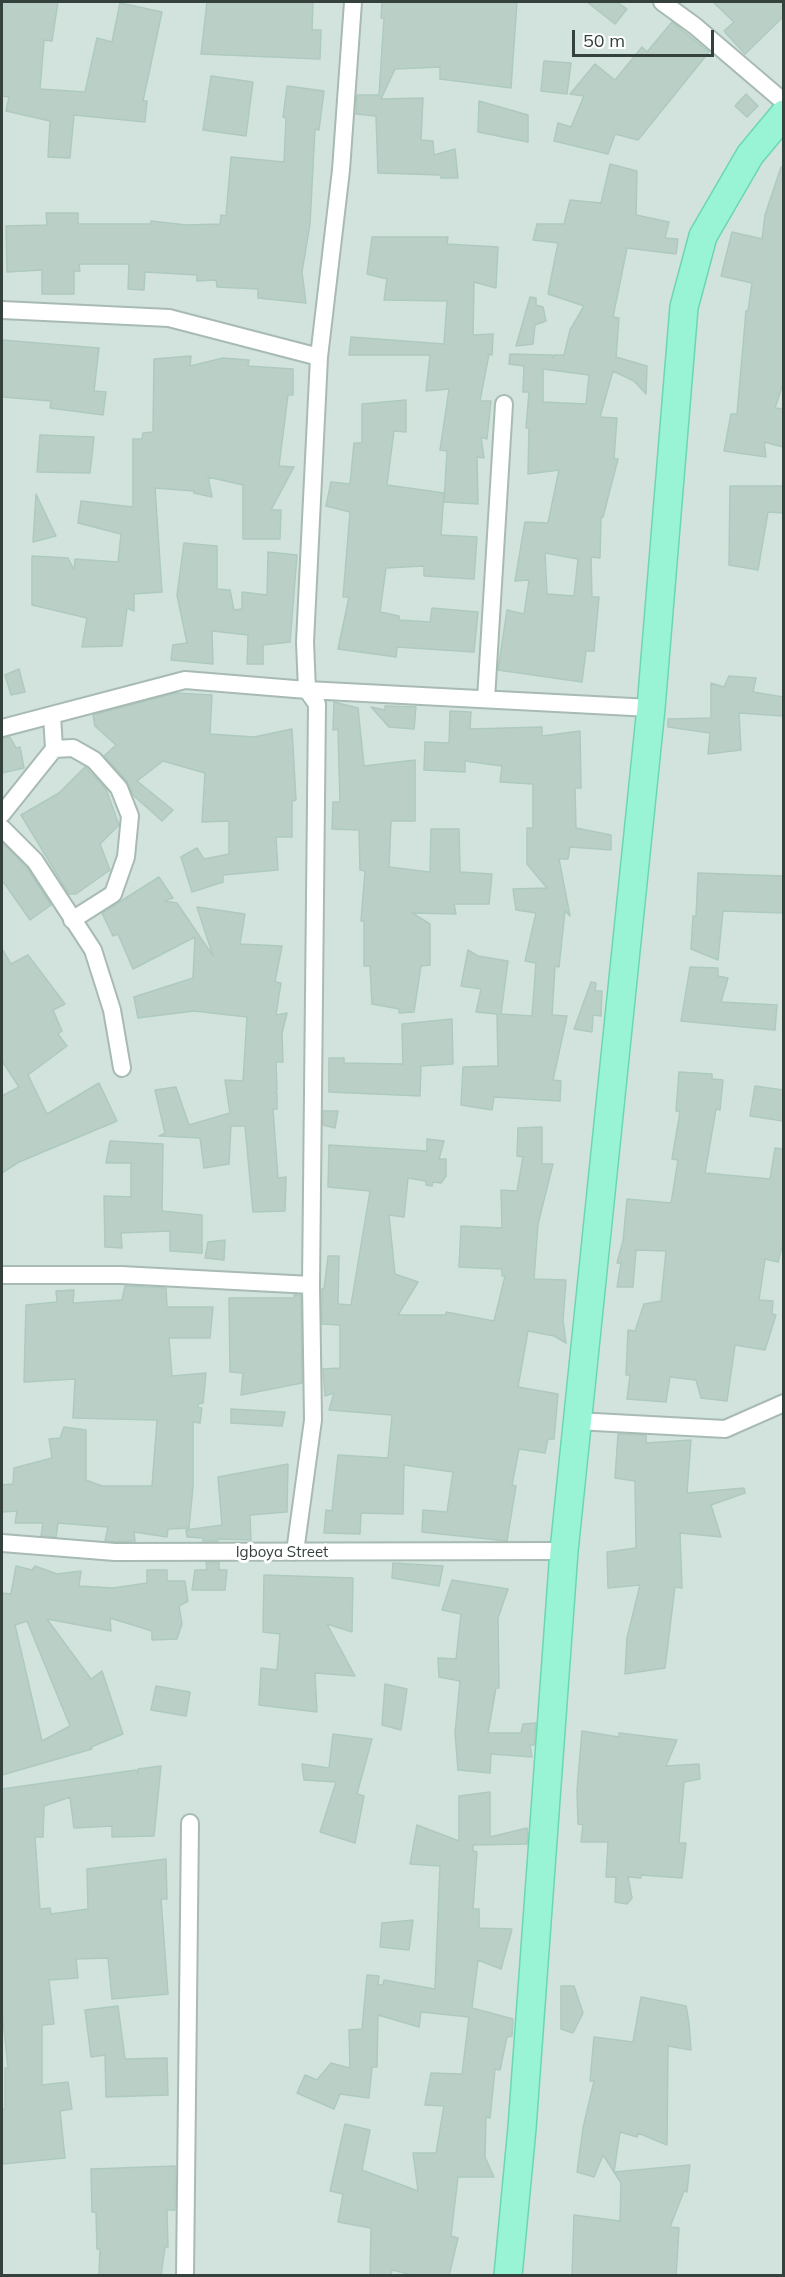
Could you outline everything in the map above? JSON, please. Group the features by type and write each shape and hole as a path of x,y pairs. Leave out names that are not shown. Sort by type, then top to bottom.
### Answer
{"main road":[{"path":"508,2276 522,2128 564,1551 651,708 684,307 703,236 750,155 783,114"}],"street":[{"path":"295,1552 313,1419 311,1285 317,704 307,690 305,642 319,357 341,170 353,2"},
{"path":"662,2 695,26 783,102"},
{"path":"2,310 169,318 319,357"},
{"path":"486,699 504,404"},
{"path":"2,728 185,680 307,690 651,708"},
{"path":"2,814 54,749 52,715"},
{"path":"54,749 73,748 94,760 119,788 130,816 126,857 113,894 72,920"},
{"path":"2,828 35,861 93,950 112,1010 122,1068"},
{"path":"2,1275 121,1275 311,1285"},
{"path":"576,1421 725,1429 783,1402"},
{"name":"Igboya Street","path":"2,1543 116,1552 564,1551"},
{"path":"185,2276 190,1823"}],"shaded area":[{"path":"2,2 783,2 783,2275 2,2275"}],"building":[{"path":"2,2 58,2 52,41 44,40 40,89 85,92 97,38 112,42 120,3 162,12 143,101 147,101 145,122 74,115 70,158 48,157 50,121 6,111 9,97 2,96"},
{"path":"207,2 313,2 312,30 321,30 320,59 201,54"},
{"path":"382,2 517,2 511,88 440,79 440,67 395,69 381,99 423,98 421,140 433,141 434,155 455,149 458,178 441,178 440,175 378,173 376,116 356,114 357,95 379,95 384,18 381,18"},
{"path":"587,2 617,2 627,9 615,24"},
{"path":"713,2 783,2 783,17 745,54 724,31 734,22"},
{"path":"672,22 709,52 638,140 615,134 608,154 554,141 558,123 571,127 584,96 570,94 595,64 615,80 642,47 647,52"},
{"path":"544,61 571,63 567,94 541,91"},
{"path":"211,76 253,82 246,136 203,130"},
{"path":"287,86 324,91 319,130 315,129 310,224 302,272 306,303 258,298 258,289 217,287 216,280 197,281 197,275 145,272 144,290 128,289 129,264 79,264 80,271 74,271 74,294 42,294 42,270 7,272 6,226 47,225 46,213 78,213 78,224 151,224 151,221 186,225 220,224 221,215 226,216 231,157 284,162 286,118 283,117"},
{"path":"746,94 758,106 747,117 735,106"},
{"path":"479,101 528,115 528,142 478,132"},
{"path":"610,164 637,171 636,215 669,222 665,238 678,239 676,254 627,248 613,317 619,318 616,357 647,366 646,394 634,381 613,371 600,417 617,418 614,459 618,459 603,517 601,517 600,558 591,557 592,597 599,597 594,651 586,651 582,682 498,670 507,610 524,614 529,580 515,581 525,522 548,523 559,470 528,474 529,428 526,428 529,392 523,392 524,366 509,364 510,354 552,355 552,358 554,355 564,355 570,330 584,306 548,294 558,243 533,240 537,224 564,224 570,200 601,203","holes":["543,369 589,375 586,404 543,402","545,553 578,559 574,596 547,594"]},
{"path":"781,167 783,168 783,384 775,408 783,409 783,447 764,442 766,457 724,451 731,414 737,414 746,311 748,311 752,283 721,276 732,232 762,239 765,215"},
{"path":"372,237 448,237 447,244 498,247 496,288 474,282 473,335 493,334 492,355 489,354 480,401 491,401 487,439 481,437 484,458 477,457 478,504 444,502 447,451 440,450 449,389 426,391 430,355 349,355 351,337 444,344 447,301 384,300 387,279 367,274"},
{"path":"530,297 536,298 536,305 543,307 546,321 535,325 533,344 516,346"},
{"path":"2,340 99,348 94,391 106,392 103,415 50,408 51,401 2,397"},
{"path":"191,356 190,366 223,358 249,360 248,366 293,369 293,395 288,395 279,466 294,467 271,510 281,510 280,539 243,539 243,485 208,477 212,497 194,493 194,491 155,488 162,592 134,594 134,611 127,608 122,646 82,647 87,618 32,605 32,556 68,558 74,570 75,559 118,562 121,534 78,523 81,501 133,507 133,439 142,439 143,433 153,432 154,359"},
{"path":"406,400 406,432 394,431 387,485 444,493 441,535 477,537 474,579 424,576 424,566 386,568 380,612 399,616 399,620 430,622 432,608 478,612 474,652 397,647 396,657 338,649 349,597 343,597 350,512 326,506 331,482 350,484 354,443 362,443 362,404"},
{"path":"40,435 94,437 90,473 37,472"},
{"path":"730,486 783,486 783,513 768,512 758,570 729,565"},
{"path":"36,494 56,536 33,542"},
{"path":"184,543 217,546 217,589 230,590 234,610 242,609 242,592 267,595 268,552 297,555 290,642 263,645 263,664 247,664 248,635 212,631 213,664 171,660 173,645 187,643 177,595"},
{"path":"19,669 25,692 11,695 5,675"},
{"path":"729,676 756,678 753,692 783,697 783,716 739,713 741,750 708,754 710,733 668,727 668,719 711,718 711,683 724,687"},
{"path":"175,693 212,695 210,734 254,737 292,729 296,800 292,801 292,837 276,837 278,870 223,875 223,882 192,892 181,857 197,848 204,859 229,854 229,821 202,822 205,773 163,761 137,781 173,810 162,821 133,795 127,781 104,756 116,745 95,726 93,715"},
{"path":"334,702 358,708 364,766 415,760 415,821 391,821 389,867 430,872 431,829 459,829 460,872 492,874 489,904 454,904 456,914 412,913 430,924 430,965 421,966 414,1012 399,1013 399,1009 372,1004 370,966 364,966 364,921 361,921 365,871 360,870 359,830 332,829 333,802 340,802 338,729 333,730"},
{"path":"385,706 416,707 414,729 389,727 371,707 385,710"},
{"path":"450,711 471,712 470,729 542,727 542,736 580,731 581,788 575,788 576,828 611,835 611,850 570,847 568,859 559,859 570,916 565,911 559,967 555,966 552,1015 567,1016 553,1080 561,1081 560,1101 494,1097 492,1110 461,1105 463,1067 498,1066 497,1014 476,1012 481,989 461,986 468,950 478,956 508,961 501,1014 532,1016 536,963 525,961 536,913 516,910 513,889 547,888 527,864 527,828 533,828 533,784 500,782 502,766 465,761 465,772 424,770 425,742 449,743"},
{"path":"10,737 16,748 20,747 24,768 2,773 2,738"},
{"path":"85,767 106,789 119,825 100,844 110,870 76,894 69,894 21,815 59,793"},
{"path":"2,842 27,868 51,905 30,920 2,880"},
{"path":"698,873 783,876 783,913 723,911 718,960 691,949 693,916 696,916"},
{"path":"159,877 173,898 164,901 177,903 213,956 197,907 245,914 240,944 282,946 275,982 281,983 276,1015 287,1013 282,1033 283,1062 276,1062 277,1109 273,1109 278,1178 286,1177 285,1211 253,1212 245,1126 231,1126 229,1164 204,1168 200,1138 159,1136 165,1133 155,1090 176,1087 189,1125 230,1113 225,1080 243,1081 247,1017 194,1011 138,1018 134,997 193,978 195,937 133,969 118,934 113,936 102,913"},
{"path":"2,949 11,964 28,955 65,1004 53,1010 62,1031 58,1034 67,1046 28,1075 47,1114 99,1083 117,1121 19,1162 2,1173 2,1096 19,1087 2,1061"},
{"path":"690,967 718,968 718,976 728,978 721,1002 777,1005 775,1030 681,1021"},
{"path":"591,982 596,983 595,991 602,991 601,1016 593,1015 592,1032 574,1029"},
{"path":"452,1019 453,1064 421,1066 420,1096 329,1092 329,1058 344,1058 344,1063 403,1064 402,1024"},
{"path":"679,1072 712,1074 712,1079 723,1080 720,1110 716,1109 705,1173 770,1179 775,1148 783,1149 783,1243 778,1262 765,1259 759,1300 773,1301 772,1314 776,1315 765,1350 735,1345 727,1401 701,1398 696,1380 670,1377 666,1402 627,1399 630,1375 626,1375 628,1330 635,1331 644,1304 661,1301 666,1251 636,1250 633,1287 617,1287 621,1263 617,1263 623,1241 627,1199 671,1203 678,1160 672,1159 680,1112 676,1111"},
{"path":"755,1086 783,1090 783,1121 750,1116"},
{"path":"323,1111 338,1111 335,1128 323,1125"},
{"path":"542,1127 542,1164 553,1164 538,1224 534,1279 566,1280 563,1320 566,1343 554,1336 528,1331 518,1387 558,1394 554,1439 548,1439 545,1453 519,1449 512,1485 516,1486 507,1541 422,1532 423,1510 447,1512 453,1472 404,1465 403,1514 361,1513 360,1534 324,1533 326,1510 332,1511 338,1455 388,1458 392,1415 329,1410 334,1393 325,1396 323,1369 340,1368 340,1325 322,1324 322,1289 324,1289 328,1256 339,1256 338,1304 351,1305 370,1191 328,1187 329,1145 427,1151 427,1139 444,1141 439,1159 446,1159 446,1176 441,1183 433,1182 432,1186 426,1185 426,1181 408,1178 404,1217 389,1215 395,1274 418,1282 398,1315 446,1315 446,1312 494,1321 505,1276 502,1276 502,1269 459,1267 461,1226 502,1228 501,1190 517,1191 523,1157 517,1156 518,1128"},
{"path":"110,1141 163,1144 162,1211 202,1215 202,1253 170,1251 170,1231 121,1233 122,1248 105,1247 104,1196 131,1197 131,1163 106,1163"},
{"path":"225,1240 224,1260 205,1258 208,1242"},
{"path":"125,1286 166,1288 167,1307 213,1307 210,1338 169,1338 172,1376 206,1373 203,1403 198,1404 198,1408 202,1408 200,1423 193,1422 193,1487 189,1528 168,1529 167,1537 134,1532 135,1541 115,1542 105,1541 108,1527 58,1523 56,1537 41,1536 43,1523 15,1523 17,1511 2,1512 2,1485 13,1484 14,1468 52,1458 49,1439 60,1438 64,1427 86,1430 86,1480 102,1486 152,1486 157,1420 73,1418 75,1379 24,1382 26,1305 57,1302 56,1291 74,1290 73,1303 122,1300"},
{"path":"294,1295 301,1295 302,1383 241,1395 243,1373 230,1372 229,1298 294,1298"},
{"path":"231,1409 285,1412 282,1426 231,1423"},
{"path":"618,1434 646,1435 646,1443 691,1440 687,1493 744,1488 745,1493 711,1505 721,1537 680,1533 682,1588 675,1587 665,1668 625,1674 627,1638 640,1585 608,1588 607,1552 636,1548 635,1481 615,1478"},
{"path":"288,1464 287,1512 250,1515 251,1540 203,1541 203,1538 187,1537 186,1530 222,1525 218,1477"},
{"path":"206,1562 219,1562 219,1570 227,1570 225,1590 192,1590 195,1570 207,1570"},
{"path":"393,1563 443,1566 439,1586 392,1578"},
{"path":"16,1566 32,1570 35,1566 57,1574 81,1571 79,1586 113,1588 147,1583 147,1570 167,1570 167,1581 185,1581 188,1601 179,1606 182,1624 177,1639 152,1640 152,1631 110,1618 111,1631 47,1619 91,1679 102,1671 123,1734 91,1747 92,1749 2,1775 2,1593 11,1594","holes":["27,1621 70,1726 42,1741 15,1625"]},
{"path":"264,1575 353,1578 352,1632 327,1624 355,1676 315,1673 317,1712 259,1705 261,1668 277,1670 280,1634 263,1632"},
{"path":"452,1580 508,1589 498,1618 499,1688 496,1688 488,1733 521,1733 523,1724 536,1723 534,1745 530,1745 532,1757 491,1754 490,1773 458,1770 455,1733 460,1681 439,1677 438,1658 456,1659 461,1614 442,1610"},
{"path":"385,1684 407,1689 401,1730 382,1725"},
{"path":"156,1686 190,1692 186,1716 151,1710"},
{"path":"582,1731 619,1737 619,1733 677,1740 666,1766 699,1764 700,1779 684,1782 679,1843 686,1843 682,1878 641,1875 641,1878 628,1877 632,1898 627,1904 615,1902 616,1877 606,1877 608,1842 581,1842 583,1825 578,1824 577,1790"},
{"path":"333,1734 372,1739 357,1794 364,1796 355,1843 320,1832 336,1782 304,1780 302,1764 329,1768"},
{"path":"161,1766 154,1836 112,1837 112,1826 74,1828 70,1797 44,1806 43,1837 35,1837 40,1909 50,1908 51,1914 88,1909 87,1869 166,1859 167,1899 161,1899 168,1994 112,1999 108,1958 76,1959 78,1978 49,1980 54,2024 42,2025 42,2085 68,2082 72,2109 60,2111 65,2158 2,2164 2,2110 5,2109 5,2068 8,2068 2,2011 2,1789 136,1770 138,1774 138,1769"},
{"path":"490,1792 490,1837 527,1828 528,1834 527,1844 473,1845 473,1851 477,1852 473,1909 479,1909 479,1928 512,1929 501,1969 478,1960 472,2008 513,2019 512,2036 507,2037 500,2070 495,2069 490,2118 486,2117 485,2157 494,2177 458,2177 451,2236 458,2238 449,2276 417,2276 392,2270 391,2276 370,2276 371,2228 338,2222 343,2194 330,2191 345,2124 370,2130 362,2170 418,2191 413,2153 436,2153 444,2106 425,2105 431,2073 462,2074 469,2017 421,2012 419,2027 378,2015 377,2067 372,2067 369,2098 340,2094 334,2109 297,2093 305,2075 317,2080 331,2063 350,2068 349,2030 362,2029 367,1975 379,1976 378,1985 383,1985 384,1980 435,1989 440,1866 410,1864 417,1825 459,1841 459,1796"},
{"path":"413,1920 409,1950 380,1947 382,1923"},
{"path":"561,1986 574,1986 583,2013 573,2033 561,2029"},
{"path":"641,1997 686,2006 689,2023 691,2050 668,2046 667,2145 638,2133 637,2137 620,2132 614,2172 603,2155 594,2177 577,2172 583,2128 594,2081 590,2081 594,2037 633,2042"},
{"path":"118,2006 125,2059 167,2058 168,2095 106,2097 105,2055 91,2057 85,2010"},
{"path":"690,2165 687,2192 684,2191 670,2227 679,2228 676,2276 572,2276 574,2215 620,2221 621,2183 614,2172"},
{"path":"175,2166 175,2210 167,2210 168,2247 165,2247 161,2276 99,2276 100,2249 97,2249 96,2212 92,2212 91,2169"}]}
